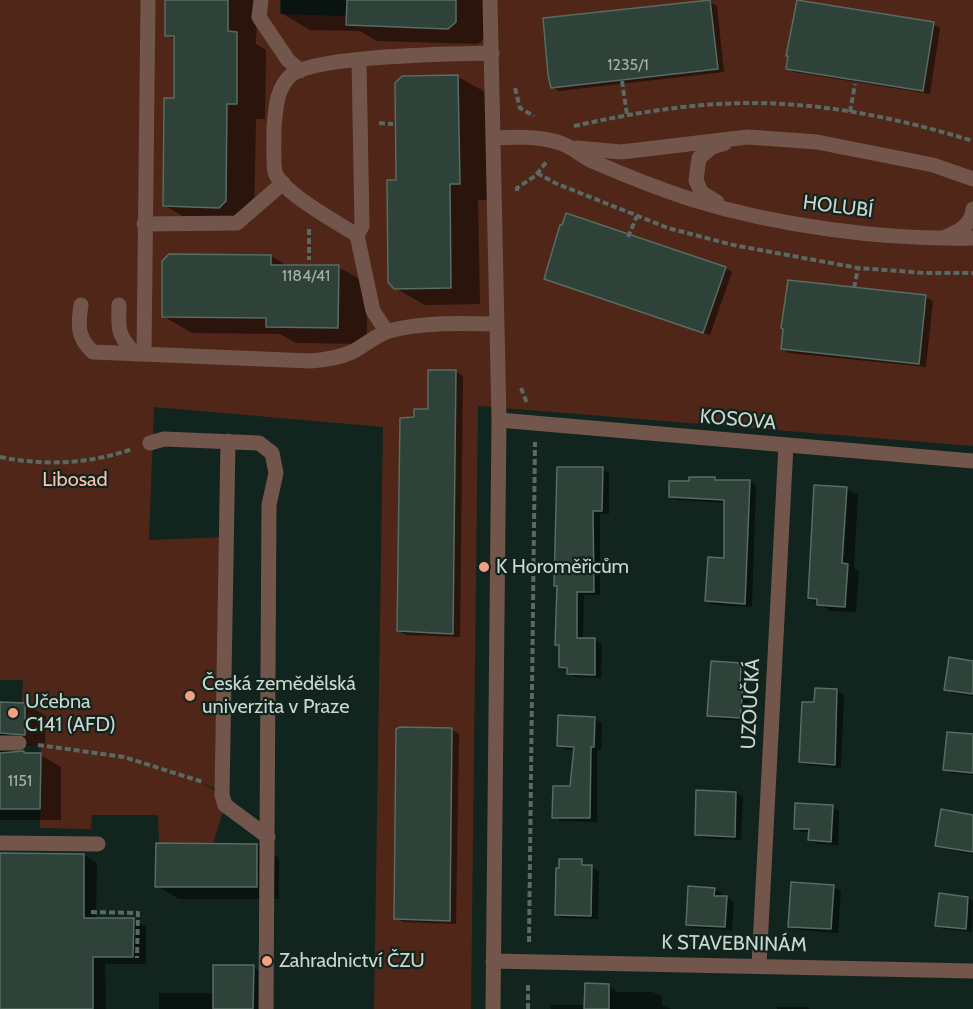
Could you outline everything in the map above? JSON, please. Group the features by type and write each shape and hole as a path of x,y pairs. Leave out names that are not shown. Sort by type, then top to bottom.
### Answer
{"street":[{"path":"139,354 148,0"},
{"path":"261,0 260,18 288,60 300,71"},
{"path":"490,0 499,420 493,1009"},
{"path":"357,235 291,192 275,172 274,129 279,89 292,74 323,64 410,56 492,53"},
{"path":"359,60 362,226 357,235 373,311 387,332"},
{"name":"HOLUBÍ","path":"493,138 522,137 593,151 621,152 748,137 817,142 933,165 966,176 973,193"},
{"name":"HOLUBÍ","path":"729,209 701,192 696,180 699,158 712,147 748,137"},
{"name":"HOLUBÍ","path":"562,144 587,159 653,186 768,219 826,228 944,238 973,238"},
{"path":"144,224 237,223 283,183"},
{"path":"944,238 962,230 972,216 973,209"},
{"path":"81,305 78,322 82,343 93,352 311,361 342,356 387,332 466,323 497,324"},
{"path":"119,305 118,324 121,339 139,354"},
{"name":"KOSOVA","path":"499,420 973,461"},
{"path":"150,443 164,439 259,443 272,453 276,473 270,505 266,1009"},
{"path":"228,441 222,795 225,805 268,837"},
{"name":"UZOUČKÁ","path":"759,965 786,445"},
{"path":"0,743 19,743"},
{"path":"0,843 98,844"},
{"name":"K STAVEBNINÁM","path":"493,961 973,971"}],"path":[{"path":"513,77 520,108 540,119"},
{"path":"622,81 627,115"},
{"path":"850,112 855,84"},
{"path":"517,199 517,188 537,173 562,144 561,129 670,108 751,103 780,104 850,112 906,122 973,141"},
{"path":"537,173 555,183 668,228 733,245 858,268 925,273 973,273"},
{"path":"628,237 637,216"},
{"path":"854,288 858,268"},
{"path":"520,379 521,391 530,408 535,446 528,1009"},
{"path":"0,457 53,463 87,461 122,453 150,443"},
{"path":"19,743 124,757 196,779"},
{"path":"91,912 138,913 137,958"}],"green space":[{"name":"Libosad","path":"0,0 170,0 165,5 165,35 174,36 174,98 163,155 163,206 219,208 227,104 237,103 237,32 228,31 228,0 280,0 280,14 347,16 347,25 448,29 456,22 456,0 710,0 973,0 973,446 478,406 471,1009 374,1009 383,427 154,407 149,540 226,537 222,791 202,783 222,795 225,805 213,843 159,843 158,815 92,815 91,829 40,828 41,746 19,743 23,680 0,680","holes":["710,0 718,69 551,87 543,18","458,75 460,184 450,184 451,288 395,289 388,282 387,180 396,180 395,83 402,76","566,213 725,266 703,332 544,279 560,225","169,254 271,255 271,265 338,265 338,328 266,327 266,318 162,317 162,261","787,293 926,295 919,364 781,349 783,329 781,328","428,370 456,370 456,390 428,390","414,409 456,418 453,634 397,631 400,419 414,417","396,729 400,729 449,921 394,918"]}],"building":[{"path":"165,0 228,0 228,31 237,32 237,104 227,104 226,201 219,208 163,206 164,98 174,98 174,36 165,36"},
{"path":"347,0 456,0 456,22 448,29 346,25"},
{"path":"710,0 718,69 551,88 543,18"},
{"path":"797,0 934,22 923,91 786,69 788,56 786,56"},
{"path":"458,75 460,184 450,184 451,288 394,289 388,282 387,180 396,180 395,83 402,76"},
{"path":"566,213 726,267 703,333 544,279 560,225"},
{"path":"169,254 271,255 271,265 339,265 338,328 266,327 266,318 162,317 162,261"},
{"path":"788,280 926,295 919,364 781,349 783,329 781,328"},
{"path":"428,370 456,370 453,634 397,631 400,418 414,417 414,409 428,409"},
{"path":"557,467 603,467 602,511 593,511 594,592 577,592 577,638 595,638 595,675 567,674 567,668 559,667 559,645 555,645 557,586 554,586"},
{"path":"689,477 750,480 745,604 705,601 708,557 724,558 724,500 669,497 669,481 689,481"},
{"path":"814,485 847,487 842,563 848,564 845,607 817,605 817,599 808,598"},
{"path":"949,657 973,661 973,694 944,690"},
{"path":"711,661 741,663 740,690 743,690 740,718 707,716"},
{"path":"815,688 837,689 835,765 799,762 802,702 814,702"},
{"name":"Učebna C141 (AFD)","path":"0,702 25,703 25,735 0,733"},
{"path":"558,715 595,717 594,747 591,747 590,818 552,818 553,786 570,786 574,747 557,746"},
{"path":"400,727 452,728 450,921 394,919 396,729"},
{"path":"947,732 973,734 973,773 943,770"},
{"path":"24,751 24,753 41,753 40,809 0,809 0,753"},
{"path":"696,790 736,792 735,837 695,835"},
{"path":"795,803 833,805 831,842 808,840 809,829 794,829"},
{"path":"941,809 973,815 973,852 935,846"},
{"path":"156,843 257,844 257,887 155,887"},
{"path":"0,853 84,854 84,918 134,918 133,957 93,957 93,1009 0,1009"},
{"path":"559,859 582,859 582,865 592,865 591,916 555,915 556,868 559,868"},
{"path":"791,882 834,885 831,929 788,927"},
{"path":"688,886 715,888 714,896 727,896 725,927 686,925"},
{"path":"939,893 968,897 966,929 935,926"},
{"path":"213,965 254,965 253,1009 213,1009"},
{"path":"585,983 609,984 609,1009 584,1009"}],"place":[{"name":"K Horoměřicům","path":"484,567"},
{"name":"Česká zemědělská univerzita v Praze","path":"190,696"},
{"name":"Učebna C141 (AFD)","path":"13,713"},
{"name":"Zahradnictví ČZU","path":"267,961"}]}
